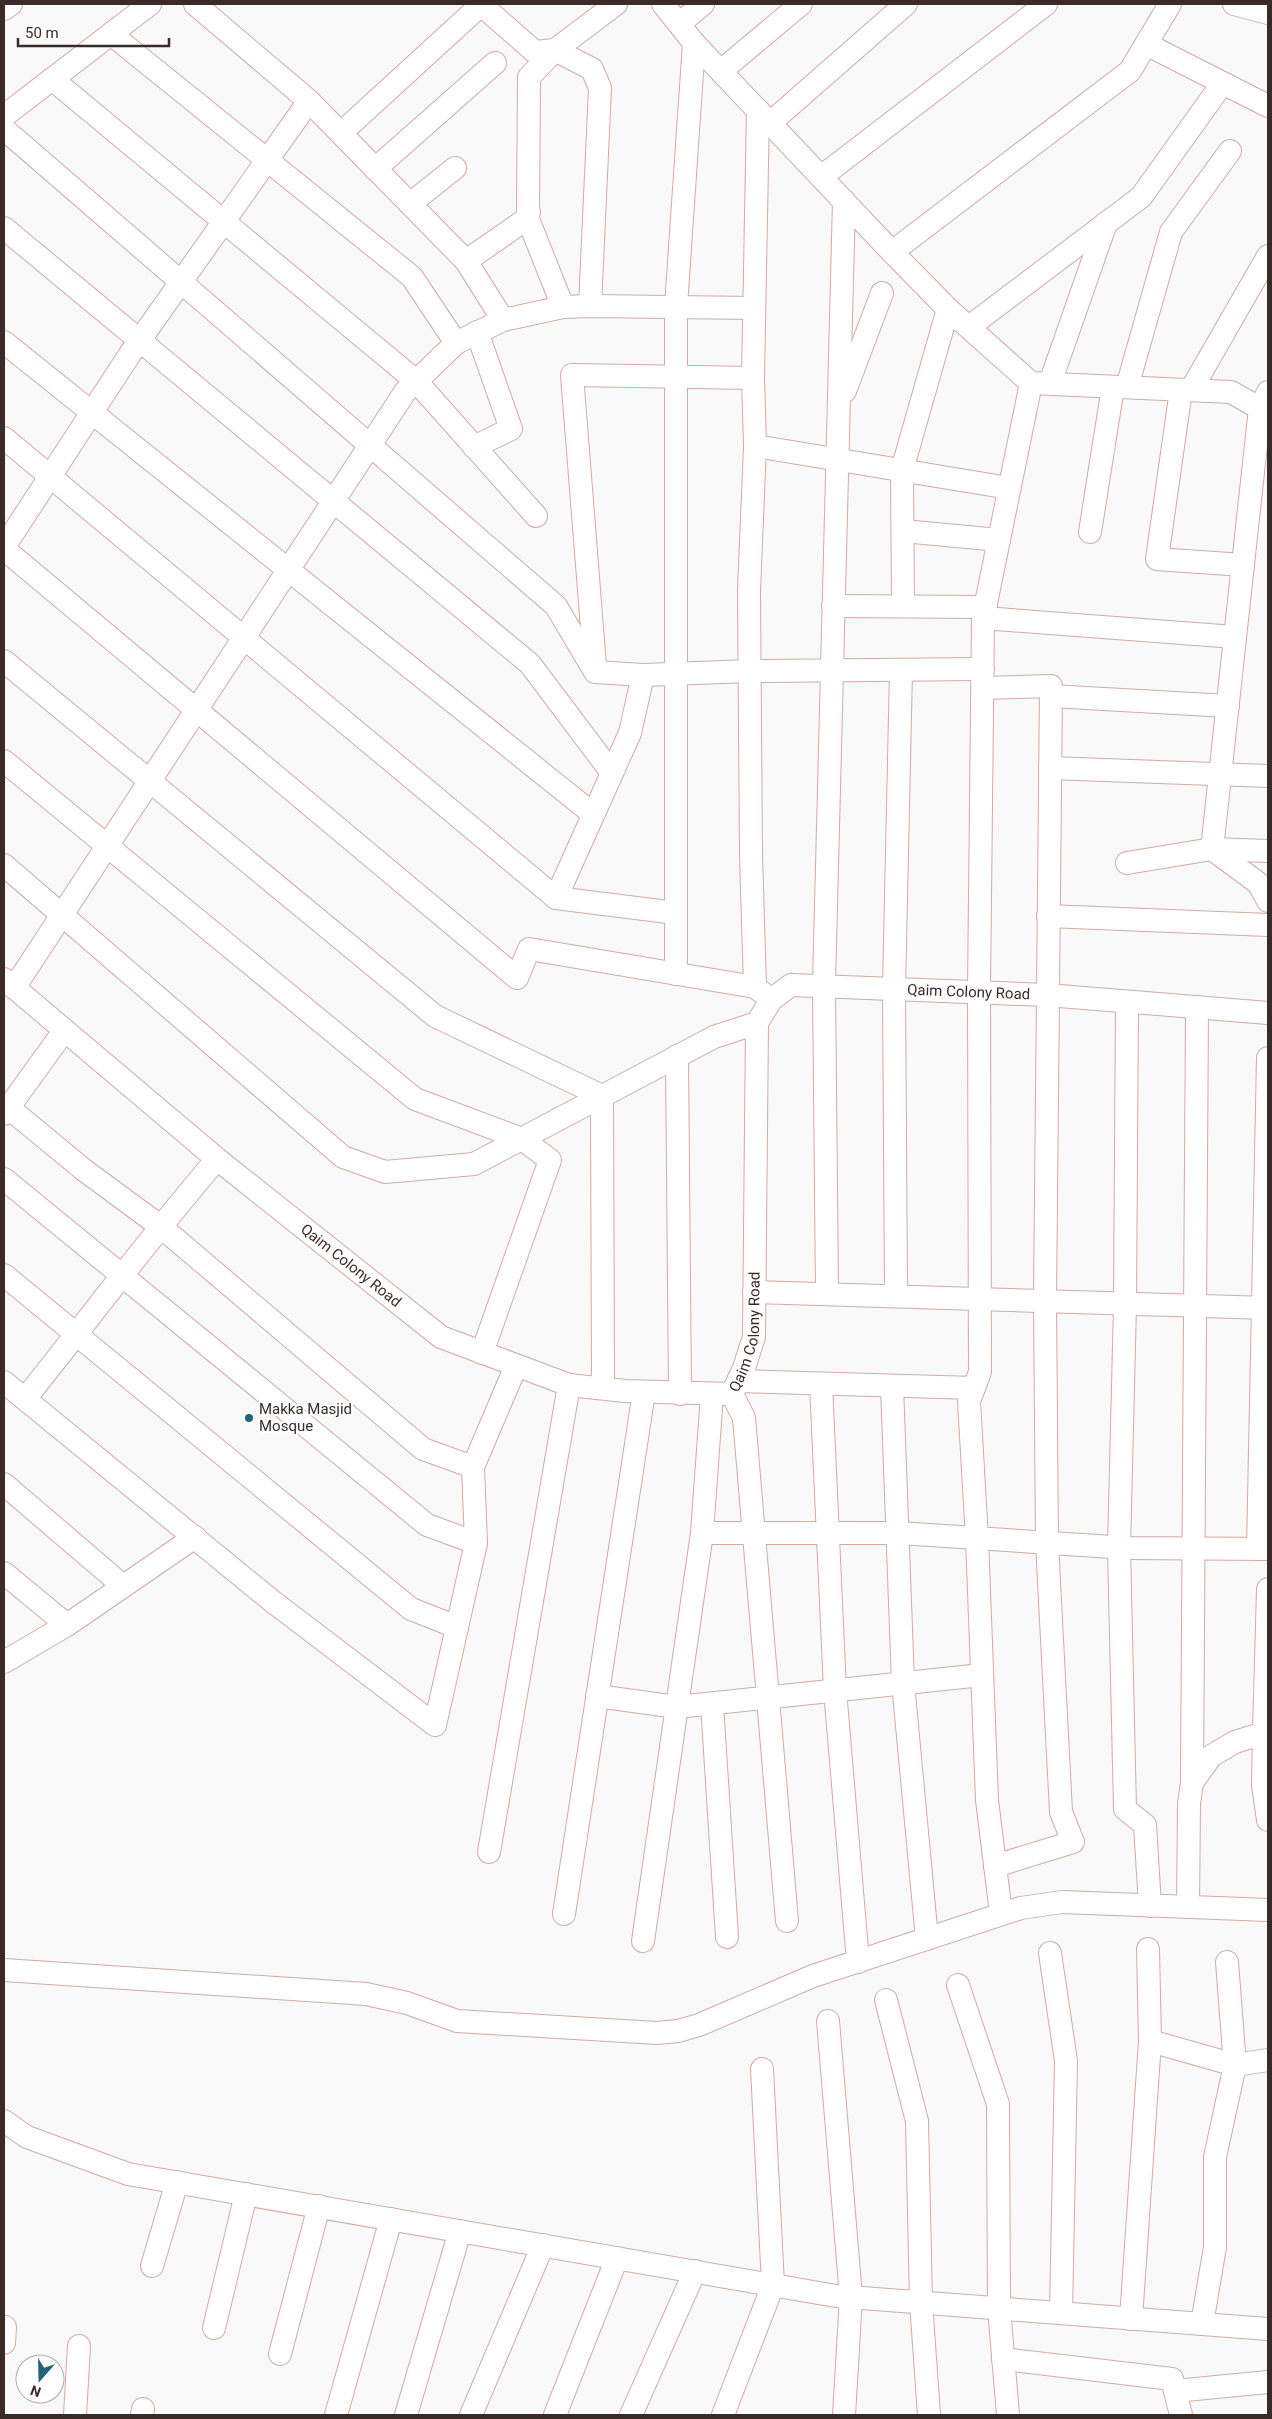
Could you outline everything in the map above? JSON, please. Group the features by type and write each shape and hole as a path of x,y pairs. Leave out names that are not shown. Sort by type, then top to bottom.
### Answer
{"street":[{"path":"4,9 11,4"},
{"path":"4,116 150,4"},
{"path":"195,4 309,101 466,261 503,320"},
{"path":"340,133 480,4 535,52 555,50 592,69 600,88 590,306"},
{"path":"563,307 528,219 529,77 555,50 616,4"},
{"path":"663,4 694,43 948,309 1040,383 1231,392 1265,405 1243,565 1212,849"},
{"path":"679,24 703,4"},
{"path":"721,71 801,4"},
{"path":"309,101 140,340 4,548 517,978 529,949 676,974 763,994 751,855 749,591 755,446 753,378 754,308 764,117 906,4"},
{"path":"821,177 1046,4"},
{"path":"892,252 1130,71 1170,4"},
{"path":"1234,4 1268,13"},
{"path":"111,34 412,276 456,342"},
{"path":"676,974 676,306 694,43"},
{"path":"1146,44 1268,106"},
{"path":"375,169 495,63"},
{"path":"52,79 416,381 536,516"},
{"path":"969,327 1140,197 1222,84"},
{"path":"4,129 556,606 595,672"},
{"path":"1090,532 1120,387 1171,232 1230,152"},
{"path":"410,204 455,168"},
{"path":"827,1294 824,984 844,201"},
{"path":"466,261 525,220 529,212"},
{"path":"1001,1914 987,1800 978,1538 969,1401 980,1372 979,992 984,612 1010,488 1040,383 1106,223"},
{"path":"4,228 530,664 612,772"},
{"path":"1243,565 1157,559 1186,390 1268,256"},
{"path":"839,409 882,293"},
{"path":"9,983 63,914 404,392 456,342 503,320 563,307 676,306 754,308"},
{"path":"903,606 902,470 948,309"},
{"path":"474,447 511,428 477,332"},
{"path":"4,342 594,814"},
{"path":"595,672 572,375 676,375 753,378"},
{"path":"4,438 556,898 676,913"},
{"path":"755,446 1010,488"},
{"path":"903,531 999,540"},
{"path":"834,606 903,606 984,612 1235,637"},
{"path":"4,661 435,1016 602,1096"},
{"path":"595,672 643,675 750,671 901,670 1051,686 1044,1300 1047,1543 1061,1812 1073,1842 995,1866"},
{"path":"896,1296 894,988 901,670"},
{"path":"556,898 630,733 643,675"},
{"path":"1051,696 1228,706"},
{"path":"4,761 415,1099 522,1139 550,1160 482,1353"},
{"path":"1050,768 1268,776"},
{"path":"1212,849 1258,883 1268,900"},
{"path":"1126,863 1212,849 1268,851"},
{"path":"4,865 343,1157 384,1172 474,1164 714,1037 757,1022"},
{"path":"1048,916 1268,925"},
{"name":"Qaim Colony Road","path":"9,983 217,1160 442,1337 569,1385 680,1394 727,1390 754,1337 757,1022 763,994 791,985 824,984 1047,995 1268,1013"},
{"path":"1127,1002 1125,1305 1119,1548 1125,1809 1146,1825 1150,1906"},
{"path":"1188,1907 1189,1803 1192,1783 1196,1306 1196,1007"},
{"path":"64,1031 5,1109 160,1226 423,1449 473,1466"},
{"path":"677,1056 680,1394"},
{"path":"702,1533 897,1534 1119,1548 1263,1549 1268,1058"},
{"path":"602,1096 603,1387"},
{"path":"25,1399 123,1277 160,1226 217,1160"},
{"path":"4,1179 427,1525 476,1542"},
{"path":"4,1275 411,1609 457,1627"},
{"path":"754,1292 1265,1308"},
{"path":"4,1382 272,1601 435,1724 476,1542 473,1466 516,1366"},
{"path":"727,1390 821,1384 974,1388"},
{"path":"821,1384 835,1690 858,1962"},
{"path":"489,1852 569,1385"},
{"path":"892,1386 903,1683 927,1939"},
{"path":"643,1941 702,1533 727,1390"},
{"path":"727,1390 744,1418 787,1921"},
{"path":"564,1914 644,1392"},
{"path":"4,1484 123,1586"},
{"path":"4,1662 66,1625 195,1537"},
{"path":"4,1573 66,1625"},
{"path":"1268,1589 1266,1732 1268,1820"},
{"path":"597,1696 677,1707 982,1675"},
{"path":"712,1704 727,1937"},
{"path":"1192,1783 1211,1756 1235,1742 1266,1732"},
{"path":"4,1970 366,1994 407,2003 457,2021 657,2033 678,2031 699,2025 813,1976 1021,1908 1062,1902 1268,1910"},
{"path":"1130,2318 1150,2041 1148,1949"},
{"path":"1050,1953 1066,2061 1061,2313"},
{"path":"1202,2324 1215,2247 1215,2157 1235,2065 1227,1962"},
{"path":"958,1985 998,2104 999,2308 1008,2415"},
{"path":"886,2000 917,2121 921,2302 930,2415"},
{"path":"828,2021 851,2297 844,2415"},
{"path":"1150,2041 1235,2065 1268,2060"},
{"path":"723,2415 773,2285 762,2068"},
{"path":"4,2121 27,2137 128,2174 773,2285 851,2297 1268,2329"},
{"path":"152,2266 177,2182"},
{"path":"214,2328 246,2194"},
{"path":"280,2354 319,2206"},
{"path":"336,2415 391,2219"},
{"path":"406,2415 460,2231"},
{"path":"471,2415 543,2245"},
{"path":"555,2415 617,2258"},
{"path":"631,2415 694,2271"},
{"path":"75,2415 79,2346"},
{"path":"1003,2359 1172,2379 1181,2415"},
{"path":"1175,2392 1268,2382"}],"place":[{"name":"Makka Masjid Mosque","path":"249,1418"}]}
